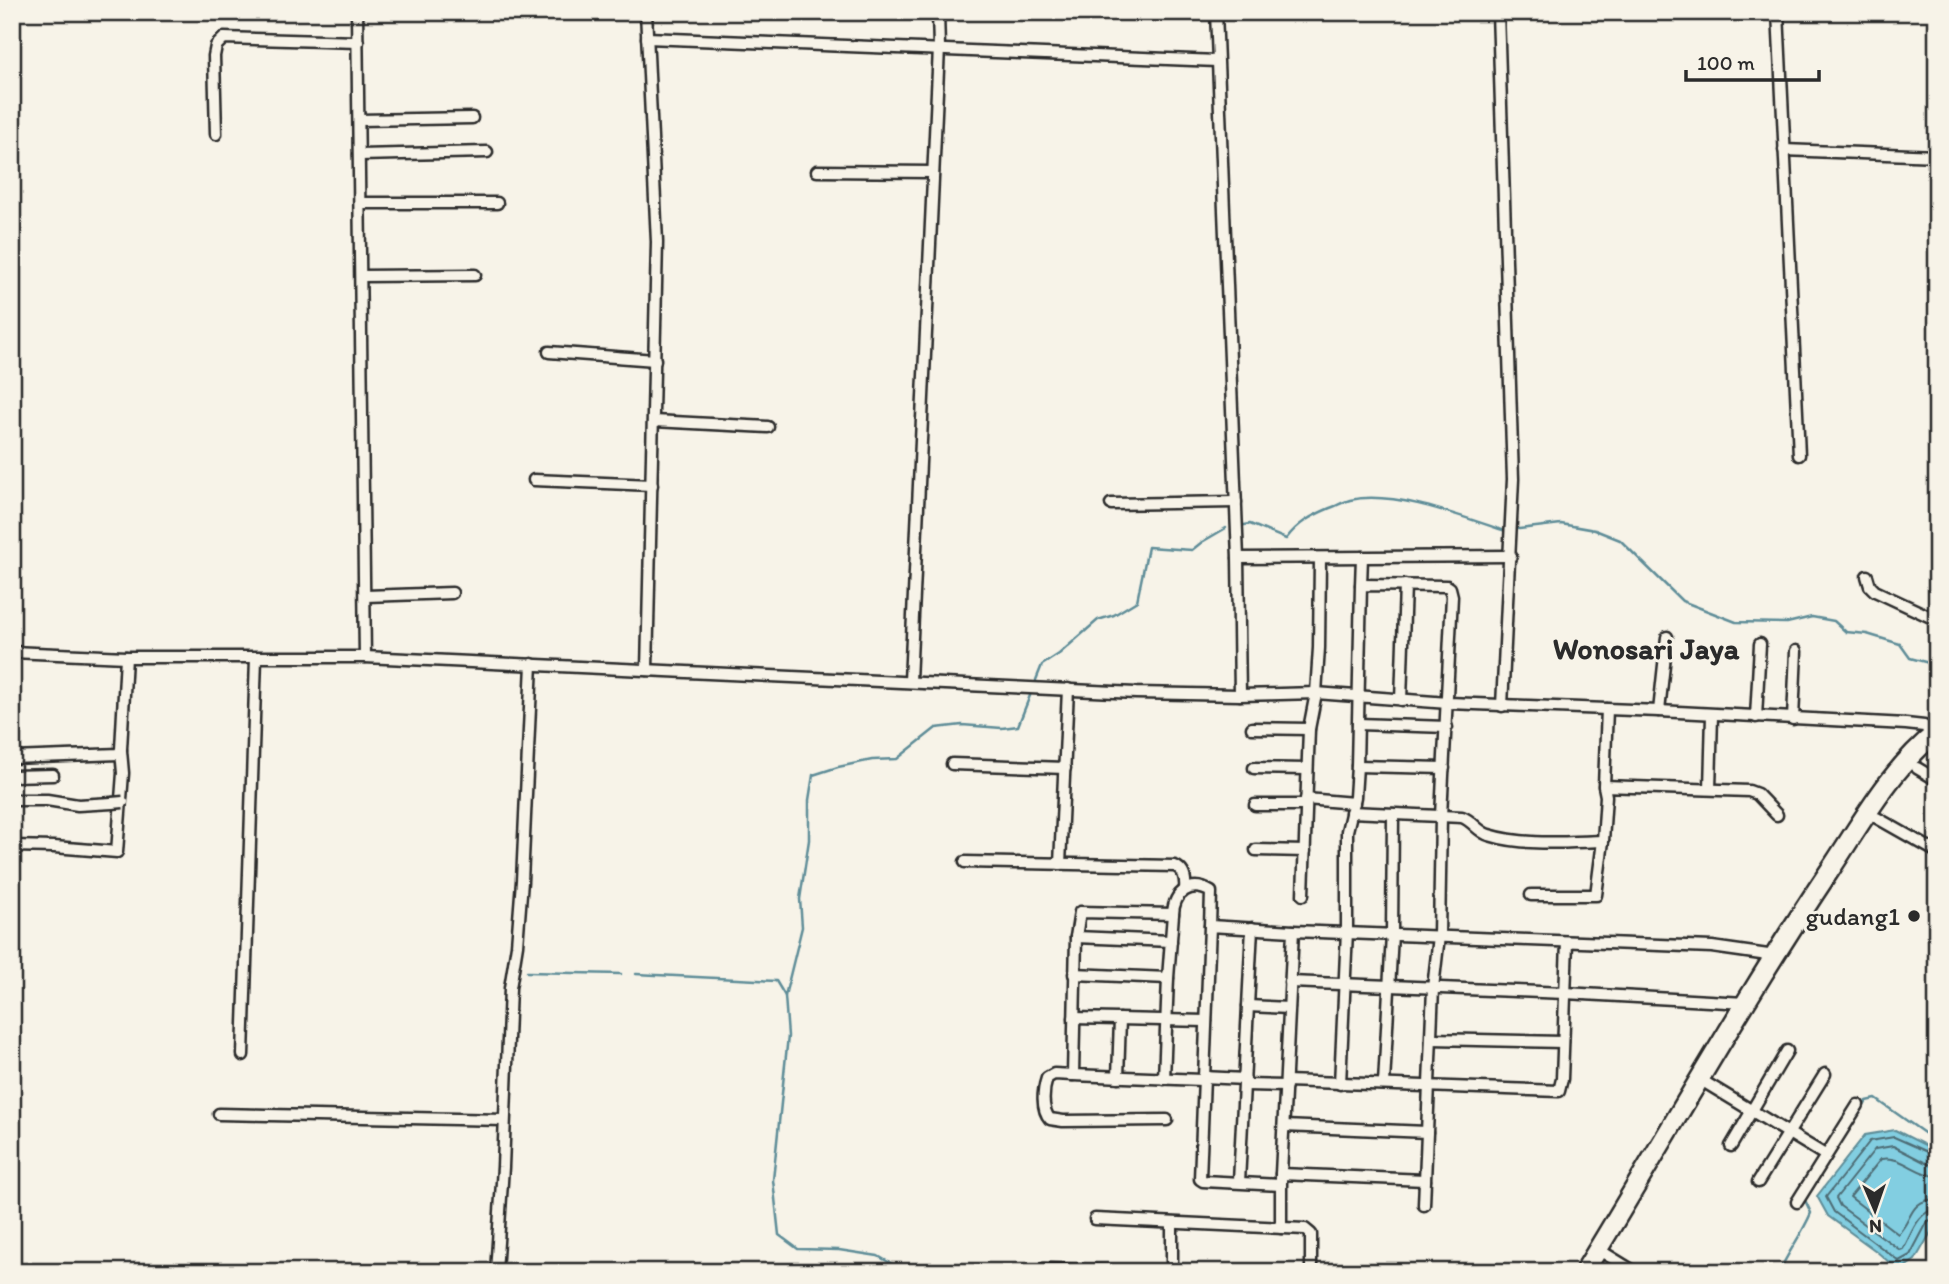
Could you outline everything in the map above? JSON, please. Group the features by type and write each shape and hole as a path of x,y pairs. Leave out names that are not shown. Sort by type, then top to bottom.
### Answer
{"highway":[{"path":"1594,1272 1783,959 1877,818 1901,784 1917,768 1936,738"},
{"path":"1584,1272 1745,1003 1880,794 1895,775 1936,738"}],"street":[{"path":"357,12 365,657"},
{"path":"646,12 657,242 647,670"},
{"path":"910,681 939,48 937,12"},
{"path":"1216,12 1238,558 1240,695"},
{"path":"1498,12 1513,479 1502,706"},
{"path":"1778,12 1799,455"},
{"path":"216,134 214,56 216,46 224,38 358,42"},
{"path":"648,38 1217,61"},
{"path":"359,120 472,118"},
{"path":"1784,150 1937,156"},
{"path":"359,155 487,152"},
{"path":"817,171 933,172"},
{"path":"361,203 497,203"},
{"path":"362,276 475,275"},
{"path":"549,352 656,360"},
{"path":"654,421 768,427"},
{"path":"534,480 652,485"},
{"path":"1111,504 1236,502"},
{"path":"1238,558 1511,556"},
{"path":"1340,1084 1347,931 1347,831 1357,766 1362,557"},
{"path":"1303,895 1309,729 1316,694 1320,628 1320,558"},
{"path":"1867,576 1875,591 1937,620"},
{"path":"1361,584 1450,588 1439,936 1433,988 1424,1205"},
{"path":"1401,701 1405,585"},
{"path":"366,596 452,593"},
{"path":"1660,711 1667,637"},
{"path":"1756,717 1760,644"},
{"path":"1793,719 1796,650"},
{"path":"12,652 126,657 365,657 1068,689 1240,695 1316,694 1401,701 1915,725 1924,726 1936,738"},
{"path":"12,846 117,852 123,773 121,751 126,657"},
{"path":"243,1055 256,658"},
{"path":"496,1272 510,988 517,945 522,881 532,664"},
{"path":"1060,864 1068,689"},
{"path":"1531,895 1596,895 1606,796 1604,786 1607,709"},
{"path":"1710,789 1712,715"},
{"path":"1358,724 1447,727"},
{"path":"1252,728 1309,729"},
{"path":"12,758 116,755 121,751"},
{"path":"952,764 1065,768"},
{"path":"1357,766 1444,768"},
{"path":"1254,768 1307,769"},
{"path":"1917,768 1937,780"},
{"path":"12,775 53,775"},
{"path":"1604,786 1749,791 1757,794 1777,816"},
{"path":"12,800 47,800 78,805 118,802"},
{"path":"1255,805 1306,802 1393,814 1462,817 1471,820 1484,834 1511,840 1603,841"},
{"path":"1384,1084 1392,934 1393,814"},
{"path":"1877,818 1937,852"},
{"path":"1256,850 1305,851"},
{"path":"965,862 1175,866 1184,874 1185,889"},
{"path":"1164,1079 1168,978 1175,899 1185,889 1208,889 1213,898 1200,1179 1239,1182 1281,1179 1425,1180"},
{"path":"1073,1075 1074,974 1078,915 1082,912 1173,914"},
{"path":"1210,926 1712,947 1775,956"},
{"path":"1239,1182 1252,928"},
{"path":"1281,1228 1293,931"},
{"path":"1076,937 1171,941"},
{"path":"1167,1120 1050,1119 1045,1114 1047,1078 1054,1074 1286,1084 1384,1084 1559,1091 1562,1079 1567,942"},
{"path":"1074,974 1168,978"},
{"path":"1290,982 1745,1003"},
{"path":"1248,1006 1289,1007"},
{"path":"1074,1018 1206,1021"},
{"path":"1118,1077 1120,1019"},
{"path":"1432,1039 1563,1042"},
{"path":"1731,1146 1787,1051"},
{"path":"1758,1182 1825,1074"},
{"path":"1706,1083 1825,1155"},
{"path":"1797,1202 1858,1105"},
{"path":"219,1114 504,1120"},
{"path":"1284,1126 1427,1132"},
{"path":"1095,1219 1305,1229 1310,1232 1311,1272"},
{"path":"1172,1223 1172,1272"},
{"path":"1604,1253 1635,1272"},
{"path":"1044,1269 1130,1272"}],"water":[{"path":"1895,1130 1937,1151 1937,1222 1915,1260 1902,1269 1896,1268 1828,1216 1817,1196 1865,1135"}],"waterway":[{"path":"1239,526 1250,524 1286,539 1300,524 1317,514 1350,500 1368,498 1428,506 1505,531"},
{"path":"1519,529 1561,524 1595,530 1620,540 1682,601 1736,622 1787,623 1812,617 1834,621 1846,632 1867,634 1900,644 1910,658 1929,663 1937,661"},
{"path":"1036,680 1042,665 1098,620 1114,615 1137,601 1148,547 1192,550 1226,528"},
{"path":"785,996 802,927 800,899 809,840 809,800 813,775 872,760 897,759 936,728 962,725 1002,728 1018,726 1031,693"},
{"path":"527,972 621,974"},
{"path":"636,974 776,981 785,996 788,1036 773,1180 779,1235 798,1249 839,1250 878,1256 906,1272"},
{"path":"1779,1272 1811,1213 1805,1200 1867,1101 1876,1099 1937,1142"}],"place":[{"name":"gudang1","path":"1914,916"}],"district":[{"name":"Wonosari Jaya","path":"1646,648"}]}
